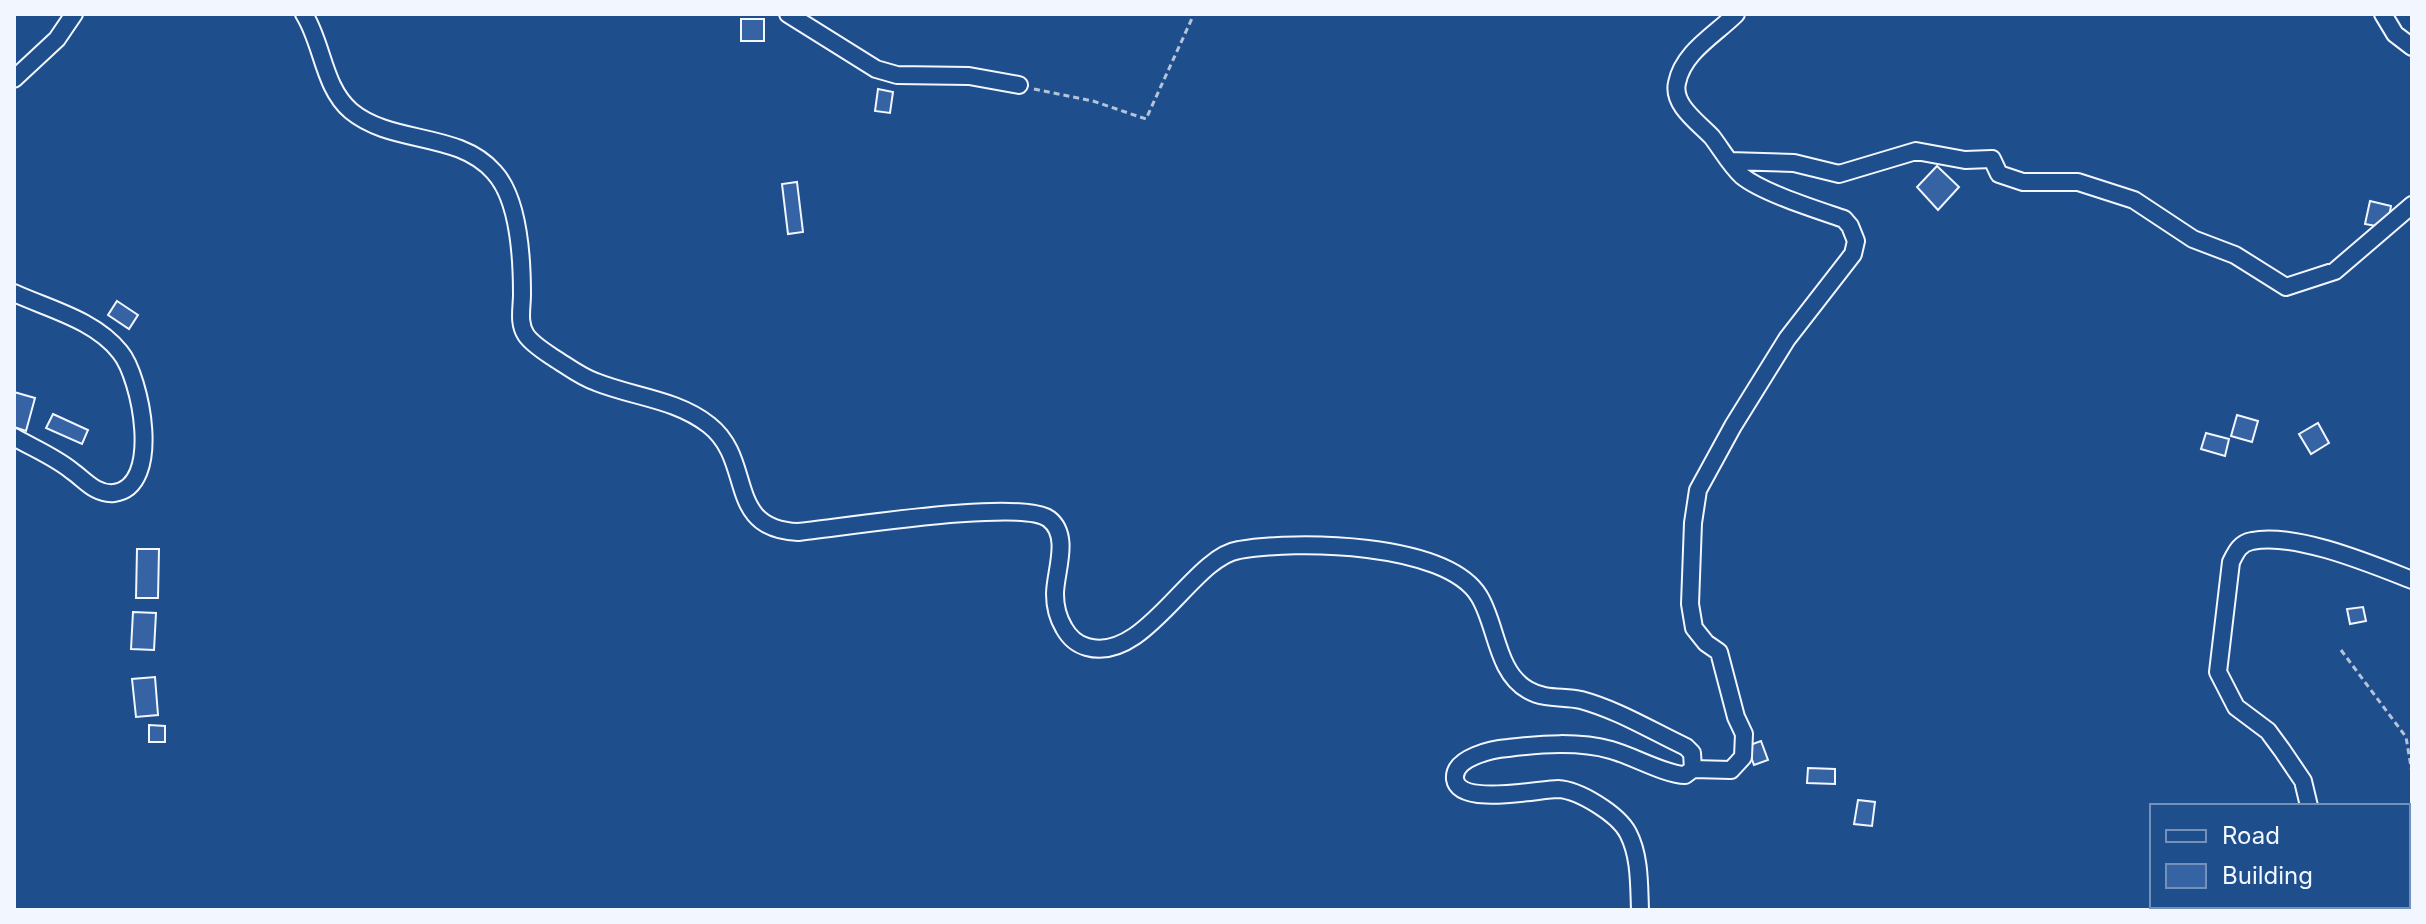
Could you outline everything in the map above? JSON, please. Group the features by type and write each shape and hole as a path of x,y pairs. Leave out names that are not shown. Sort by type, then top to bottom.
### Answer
{"street":[{"path":"14,79 57,39 74,14"},
{"path":"304,14 315,31 335,92 351,111 369,122 462,151 484,161 497,175 508,194 518,235 522,293 520,322 526,337 596,382 657,399 709,425 735,460 754,516 766,526 778,531 798,532 980,512 1034,513 1048,518 1058,530 1060,544 1055,594 1057,617 1070,638 1084,646 1103,649 1118,644 1154,622 1196,579 1236,550 1332,546 1421,558 1463,578 1477,593 1489,615 1505,664 1529,691 1550,698 1579,699 1638,723 1686,747 1692,753 1693,769"},
{"path":"788,14 876,69 897,75 969,76 1019,85"},
{"path":"1640,910 1638,861 1626,830 1612,815 1588,799 1561,789 1514,794 1469,793 1455,779 1457,772 1472,756 1505,748 1560,744 1607,749 1677,775 1685,775 1693,769 1731,770 1743,757 1744,734 1736,717 1719,652 1706,643 1694,628 1690,604 1693,523 1698,490 1761,379 1814,301 1843,270 1853,254 1856,241 1844,219 1743,177 1711,136 1695,123 1682,103 1676,87 1681,69 1697,47 1736,14"},
{"path":"2383,14 2395,34 2412,47"},
{"path":"1729,161 1794,163 1839,174 1916,151 1965,160 1992,159 1999,174 2023,182 2078,182 2134,200 2193,239 2235,255 2286,287 2335,271 2412,205"},
{"path":"14,293 76,318 121,352 131,374 139,406 144,457 139,474 129,487 115,493 100,491 86,484 72,470 14,437"},
{"path":"2309,804 2303,781 2282,750 2268,731 2236,707 2218,672 2231,562 2237,548 2251,541 2296,541 2412,580"}],"path":[{"path":"1019,85 1093,101 1146,119 1194,14"},
{"path":"2341,650 2406,737 2412,773"}],"building":[{"path":"741,19 764,19 764,41 741,41"},
{"path":"878,89 893,92 890,113 875,111"},
{"path":"1937,166 1959,187 1938,210 1917,187"},
{"path":"797,182 803,232 788,234 782,184"},
{"path":"2370,201 2391,206 2387,228 2365,224"},
{"path":"117,301 138,315 129,329 108,315"},
{"path":"14,392 35,398 26,431 14,427"},
{"path":"53,414 88,430 82,444 46,428"},
{"path":"2237,415 2258,421 2252,442 2231,436"},
{"path":"2318,423 2329,443 2311,454 2299,434"},
{"path":"2206,433 2229,439 2225,456 2201,449"},
{"path":"137,549 159,549 158,598 136,598"},
{"path":"2363,607 2366,621 2350,624 2347,609"},
{"path":"133,612 156,613 154,650 131,649"},
{"path":"155,677 158,715 136,717 132,679"},
{"path":"149,725 165,726 165,742 149,742"},
{"path":"1761,741 1768,760 1754,765 1747,746"},
{"path":"1808,768 1835,769 1835,784 1807,783"},
{"path":"1858,800 1875,802 1872,826 1854,824"}]}
